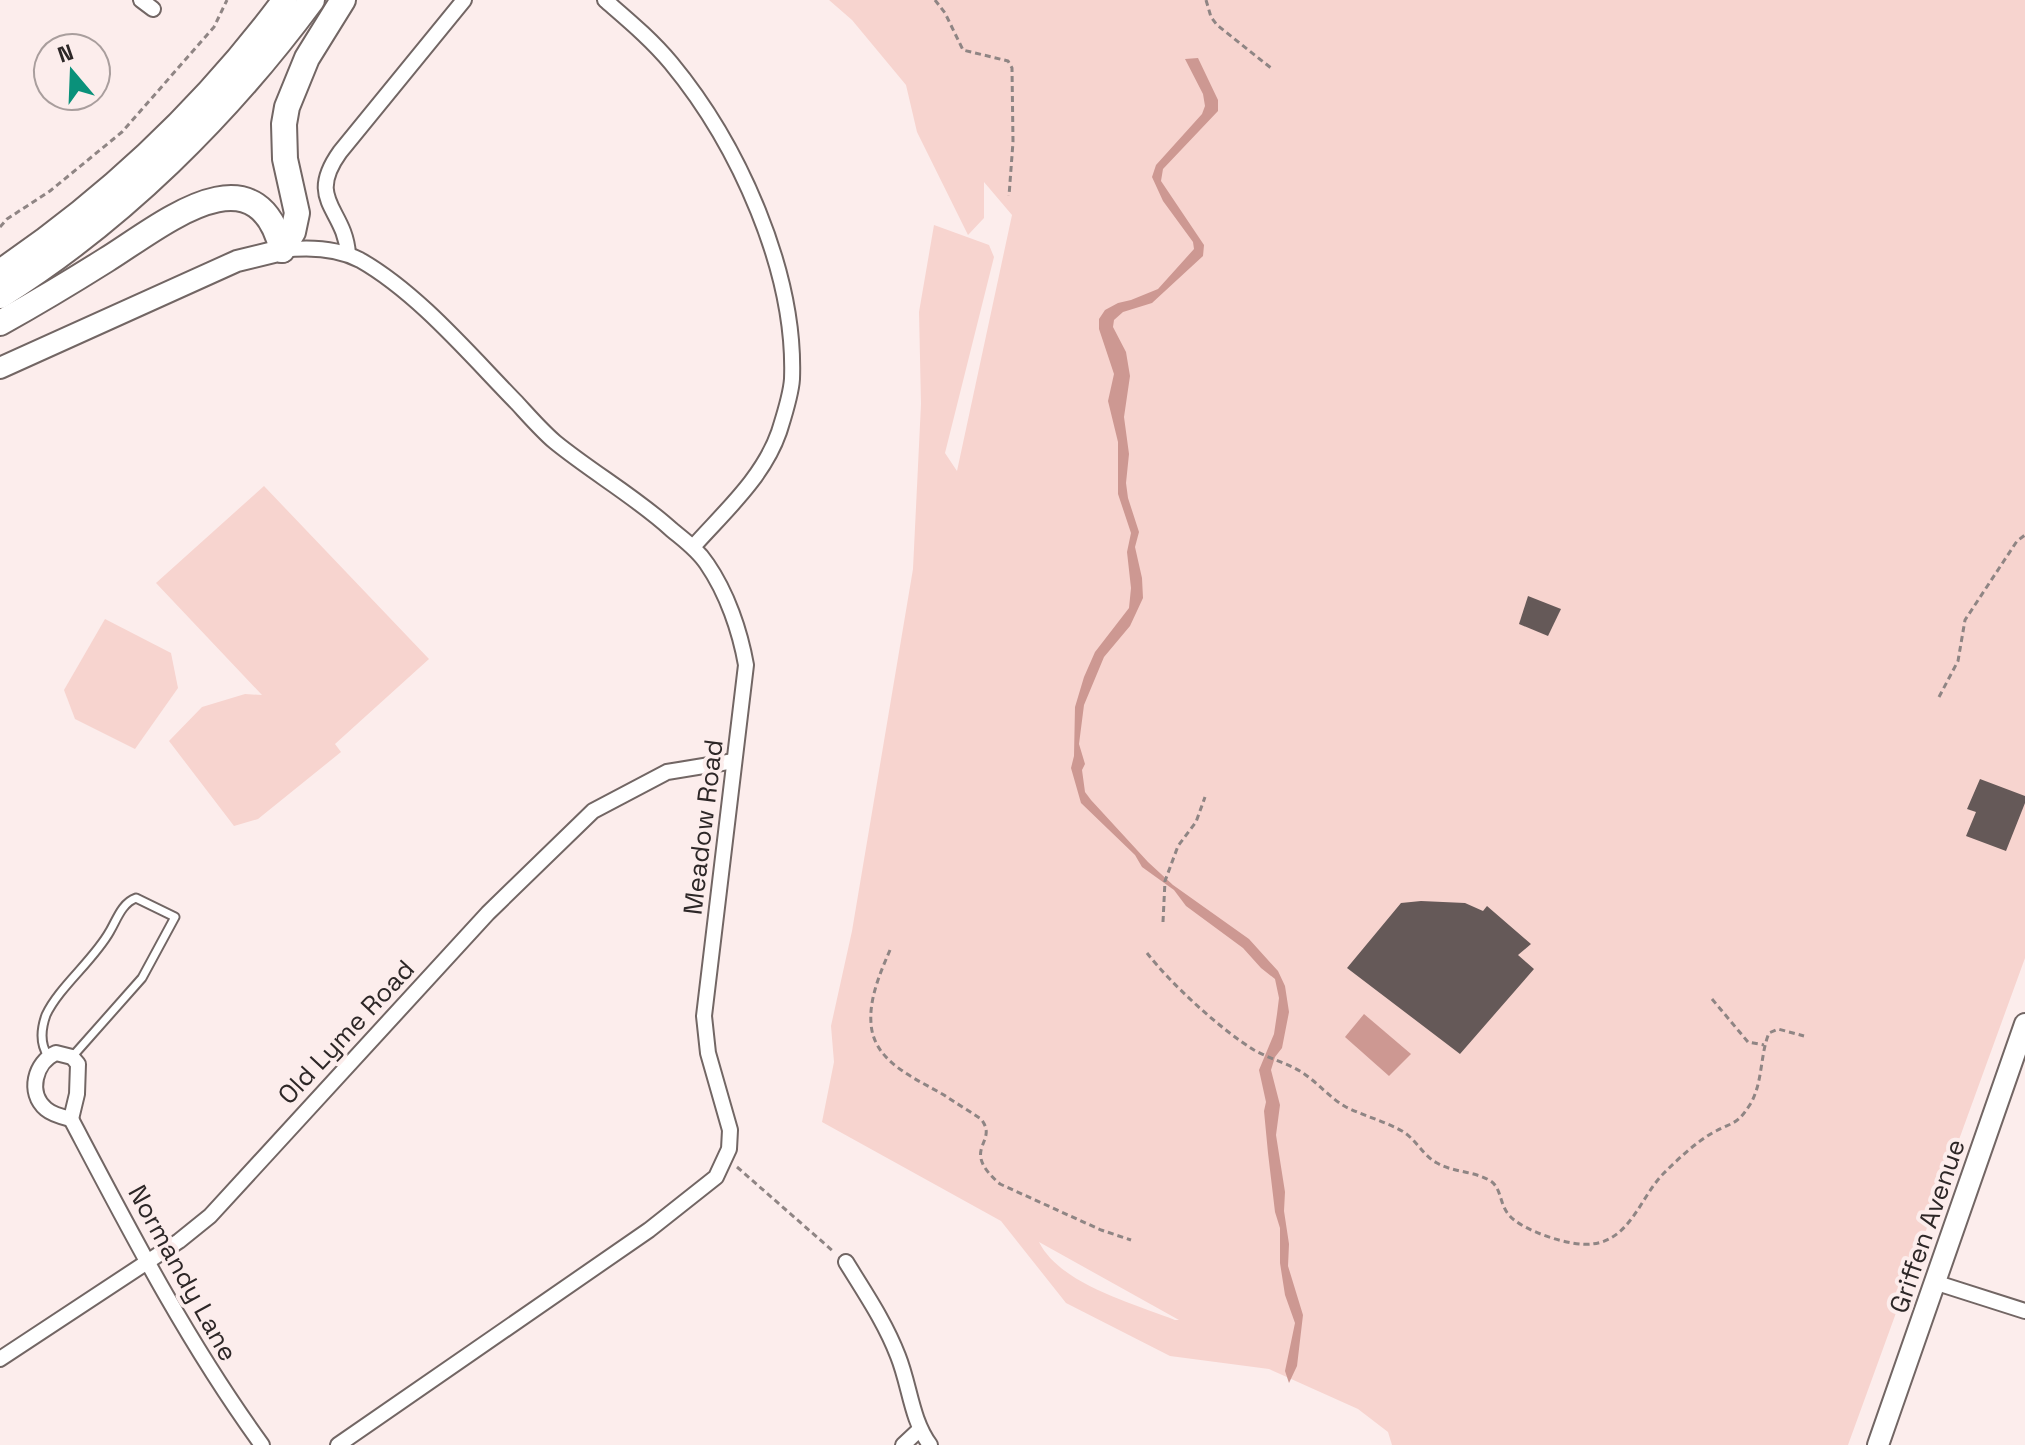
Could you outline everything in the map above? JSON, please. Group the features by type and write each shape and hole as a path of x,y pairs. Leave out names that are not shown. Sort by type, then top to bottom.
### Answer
{"highway":[{"path":"0,272 102,194 149,152 235,64 285,0"},
{"path":"0,296 67,250 160,170 205,127 250,77 312,0"},
{"path":"282,250 293,232 297,213 285,159 287,107 307,58 343,0"},
{"path":"0,323 80,277 171,218 206,202 238,199 259,205 272,220 282,250"}],"street":[{"path":"348,254 345,235 326,194 326,175 340,152 464,0"},
{"path":"605,0 646,35 700,101 750,188 765,223 783,295 792,351 792,383 778,433 764,463 749,484 693,547"},
{"name":"Meadow Road","path":"282,250 348,254 364,262 409,297 458,342 553,440 602,478 641,502 693,547 707,564 726,599 742,642 746,665 704,1016 708,1053 730,1130 729,1149 725,1157"},
{"path":"0,368 237,261 282,250"},
{"name":"Old Lyme Road","path":"0,1359 179,1241 210,1216 488,913 593,811 667,772 734,761"},
{"name":"Griffen Avenue","path":"1878,1445 2025,1024"},
{"path":"48,1056 56,1053 72,1057 78,1064 71,1119"},
{"name":"Normandy Lane","path":"48,1056 35,1080 40,1101 57,1116 71,1119 147,1261 222,1391 262,1445"},
{"path":"338,1445 649,1230 716,1177 725,1157"},
{"path":"846,1262 889,1335 900,1360 919,1430 930,1445"},
{"path":"1934,1282 2025,1311"},
{"path":"903,1445 919,1430"}],"lane":[{"path":"48,1056 42,1042 42,1032 50,1007 104,941 126,904 136,898 175,917 142,978 72,1057"}],"path":[{"path":"0,227 122,132 214,27 227,0"},
{"path":"935,0 963,50 1008,61 1012,68 1013,142 1009,196"},
{"path":"1206,0 1217,25 1271,68"},
{"path":"1939,697 1958,661 1965,620 2017,541 2025,535"},
{"path":"1163,922 1169,872 1178,846 1196,822 1205,797"},
{"path":"890,950 876,989 871,1024 883,1052 914,1079 987,1125 987,1134 980,1149 980,1162 1000,1184 1101,1230 1131,1240"},
{"path":"1147,953 1161,971 1224,1029 1262,1054 1305,1074 1345,1106 1405,1132 1421,1145 1424,1154 1439,1165 1485,1178 1497,1185 1506,1213 1515,1221 1567,1243 1590,1245 1608,1241 1630,1220 1660,1177 1678,1159 1715,1131 1732,1126 1741,1117 1753,1099 1769,1033 1778,1029 1804,1036"},
{"path":"1712,999 1748,1042 1764,1045"},
{"path":"725,1157 846,1262"}],"shaded area":[{"path":"829,0 2025,0 2025,958 1848,1445 1392,1445 1388,1432 1358,1409 1269,1369 1170,1356 1066,1303 1001,1221 822,1122 834,1062 831,1026 852,931 913,569 921,404 919,312 934,225 989,245 994,257 945,453 957,471 1012,215 984,182 984,218 968,235 917,132 906,85 852,20","holes":["1039,1242 1179,1320 1119,1299 1080,1281 1049,1257"]},
{"path":"1198,58 1218,100 1218,111 1163,169 1161,181 1204,245 1203,256 1152,303 1123,312 1114,320 1113,327 1126,352 1130,376 1124,417 1129,454 1126,483 1139,532 1135,547 1143,598 1130,626 1104,657 1084,705 1079,744 1085,764 1082,770 1085,792 1091,800 1173,885 1249,939 1278,971 1285,986 1289,1012 1282,1048 1271,1070 1280,1105 1276,1135 1285,1192 1288,1266 1303,1315 1297,1366 1289,1383 1285,1371 1295,1323 1285,1295 1280,1263 1280,1228 1275,1212 1264,1111 1266,1102 1259,1070 1274,1034 1279,998 1275,979 1243,948 1186,906 1174,890 1142,867 1135,855 1081,803 1071,768 1075,707 1084,677 1095,652 1129,608 1131,588 1127,552 1131,533 1118,494 1118,442 1108,401 1114,374 1099,329 1099,319 1105,310 1118,303 1158,289 1194,249 1193,242 1163,201 1152,177 1156,165 1202,114 1205,106 1203,94 1185,59"},
{"path":"264,486 429,659 335,744 341,752 258,819 234,826 169,741 202,707 245,694 262,695 156,583"},
{"path":"105,619 171,653 178,688 135,749 75,719 64,690"},
{"path":"1364,1014 1411,1054 1389,1076 1345,1037"}],"building":[{"path":"1528,596 1561,609 1548,636 1519,624"},
{"path":"1980,779 2025,796 2006,851 1966,836 1976,812 1967,809"},
{"path":"1401,903 1465,903 1483,911 1487,906 1531,944 1518,955 1534,969 1460,1054 1347,968"}]}
